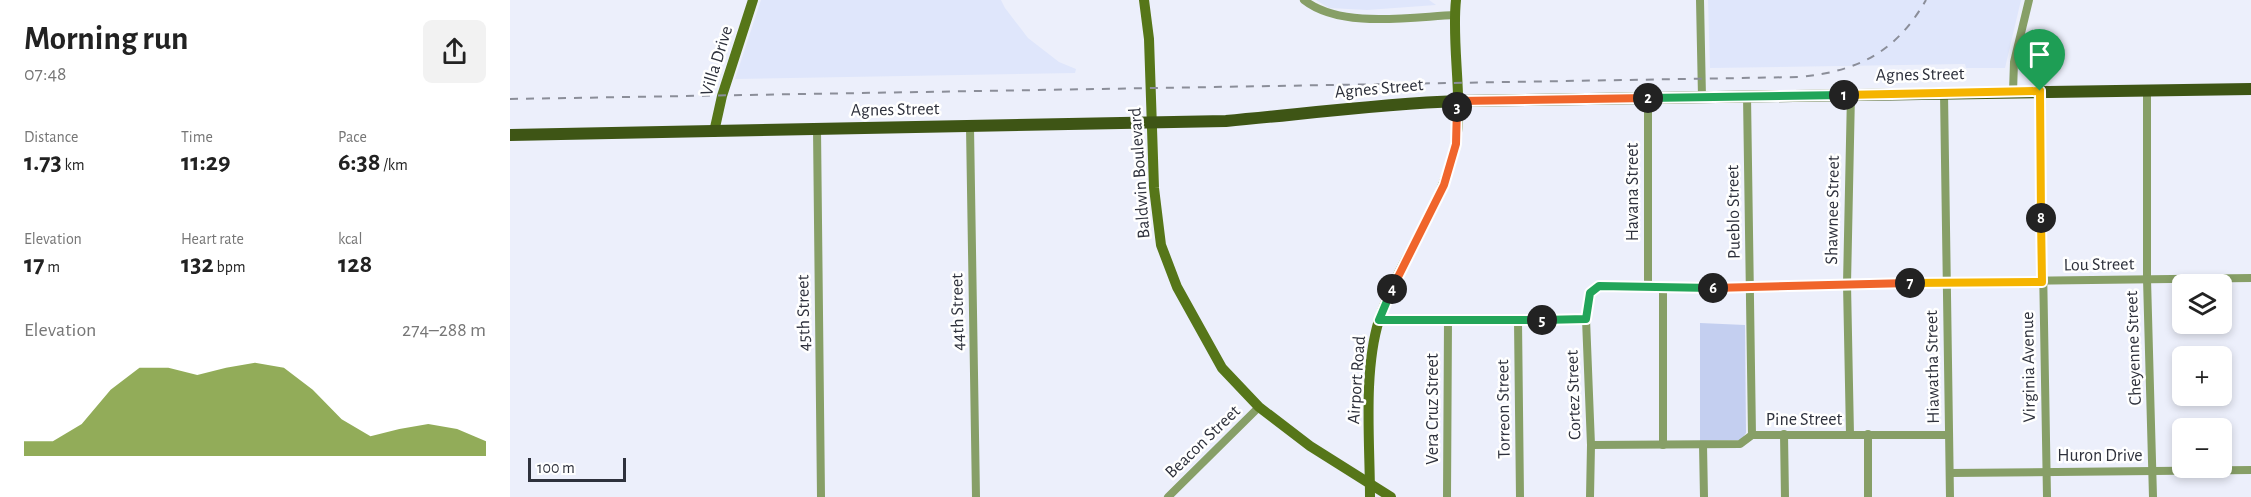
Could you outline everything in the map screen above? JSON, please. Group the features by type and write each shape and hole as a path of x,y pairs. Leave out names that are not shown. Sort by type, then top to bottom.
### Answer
{"main road":[{"name":"Agnes Street","path":"510,135 1226,121 1396,104 1458,101 2251,89"}],"street":[{"name":"Villa Drive","path":"714,132 722,96 753,0"},
{"name":"Baldwin Boulevard","path":"1144,0 1149,39 1154,188 1161,245 1177,287 1222,368 1259,408 1310,446 1390,497"},
{"path":"1304,0 1324,12 1344,17 1398,18 1455,15"},
{"name":"Airport Road","path":"1370,497 1370,392 1374,342 1379,320 1398,274 1444,185 1456,144 1458,101 1456,0"},
{"path":"1700,0 1702,97"},
{"path":"2013,92 2014,62 2029,0"},
{"name":"Virginia Avenue","path":"2040,91 2047,497"},
{"name":"Cheyenne Street","path":"2147,91 2147,279 2153,497"},
{"name":"Hiawatha Street","path":"1944,93 1950,497"},
{"name":"Shawnee Street","path":"1850,435 1846,284 1851,94"},
{"name":"Pueblo Street","path":"1747,96 1752,435"},
{"name":"Havana Street","path":"1648,98 1648,286"},
{"name":"44th Street","path":"970,127 976,497"},
{"name":"45th Street","path":"817,129 821,497"},
{"name":"Lou Street","path":"1590,293 1599,286 1750,287 2251,278"},
{"path":"1663,288 1663,445"},
{"name":"Cortez Street","path":"1590,293 1586,319 1591,445 1590,497"},
{"path":"1379,320 1586,319"},
{"name":"Vera Cruz Street","path":"1447,497 1448,321"},
{"name":"Torreon Street","path":"1518,321 1520,497"},
{"name":"Beacon Street","path":"1168,497 1259,408"},
{"path":"1784,434 1785,497"},
{"name":"Pine Street","path":"1591,445 1740,444 1752,435 1784,434 1949,435"},
{"path":"1868,434 1868,497"},
{"path":"1703,445 1704,497"},
{"name":"Huron Drive","path":"1950,473 2251,470"}],"shaded area":[{"path":"761,0 1001,0 1028,38 1059,62 1076,69 1075,73 735,79"},
{"path":"1316,0 1429,0 1436,5 1367,10 1329,8"},
{"path":"1708,0 2021,0 2005,68 1966,68 1965,64 1710,68"},
{"path":"1700,323 1745,325 1746,433 1741,440 1700,441"}],"railway":[{"path":"510,99 1800,77 1840,70 1874,56 1902,33 1926,0"}],"route":[{"path":"2040,91 2042,282 1663,288 1599,286 1590,293 1586,319 1379,320 1398,274 1444,185 1456,144 1458,101 2040,91"}]}
